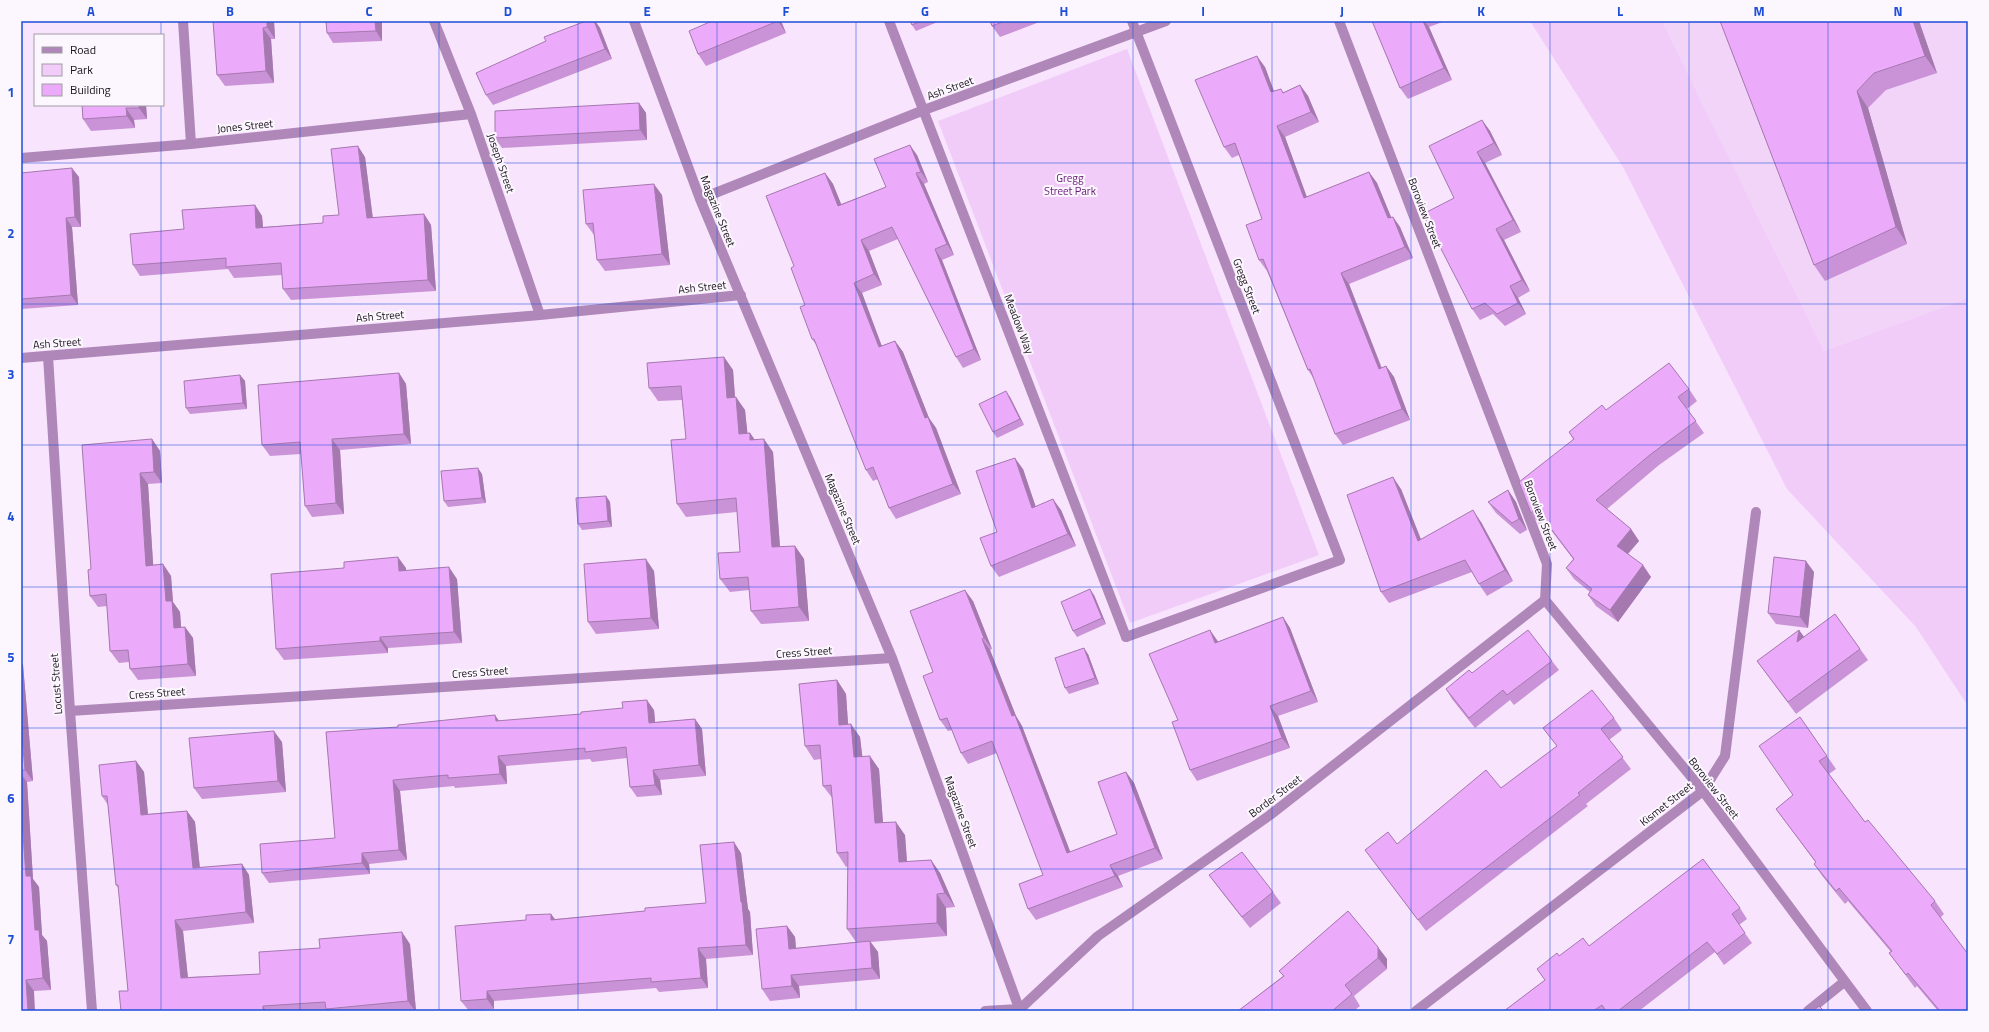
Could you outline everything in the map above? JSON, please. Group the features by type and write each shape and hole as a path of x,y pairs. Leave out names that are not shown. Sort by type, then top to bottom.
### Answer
{"street":[{"path":"183,21 191,144"},
{"name":"Joseph Street","path":"434,21 471,114 540,315"},
{"name":"Magazine Street","path":"634,21 700,199 892,658 1020,1010"},
{"name":"Meadow Way","path":"889,21 1126,637"},
{"name":"Gregg Street","path":"1126,637 1340,560 1132,21"},
{"name":"Ash Street","path":"700,199 924,110 1166,21"},
{"name":"Boroview Street","path":"1339,21 1547,564 1545,600 1703,791 1867,1011"},
{"name":"Jones Street","path":"21,158 191,144 471,114"},
{"name":"Ash Street","path":"21,358 540,315 741,295"},
{"name":"Locust Street","path":"48,356 70,711 92,1011"},
{"name":"Kismet Street","path":"1416,1011 1703,791 1726,756 1756,512"},
{"name":"Border Street","path":"1020,1010 1098,936 1270,815 1545,600"},
{"name":"Cress Street","path":"70,711 892,658"},
{"path":"1808,1011 1844,982"},
{"path":"985,1011 1020,1010"}],"shaded area":[{"path":"1662,21 1968,21 1968,298 1824,351"}],"green space":[{"path":"1530,21 1662,21 1824,351 1968,298 1968,706 1916,627 1787,489 1623,167"},
{"name":"Gregg Street Park","path":"1127,49 1319,555 1130,623 938,121"}],"building":[{"path":"213,21 267,21 267,27 263,28 266,71 217,75"},
{"path":"326,21 375,21 376,31 327,33"},
{"path":"586,21 594,21 605,49 486,95 476,73 546,41 544,37"},
{"path":"712,21 778,21 698,54 689,31"},
{"path":"910,21 921,21 912,25"},
{"path":"990,21 1005,21 992,26"},
{"path":"1372,21 1423,21 1444,68 1400,88"},
{"path":"1720,21 1913,21 1925,56 1874,73 1857,91 1896,227 1814,265"},
{"path":"1257,56 1271,92 1281,89 1283,93 1300,85 1311,112 1277,126 1304,198 1369,172 1388,218 1393,217 1405,247 1341,273 1379,369 1386,366 1402,409 1335,434 1310,369 1308,370 1263,259 1259,260 1246,225 1262,219 1235,143 1224,147 1195,80"},
{"path":"639,103 640,130 495,138 495,111"},
{"path":"82,106 139,106 139,108 126,108 127,116 83,119"},
{"path":"1482,120 1494,143 1477,152 1513,220 1496,229 1522,280 1510,286 1518,303 1497,314 1485,303 1472,309 1423,214 1454,198 1429,146"},
{"path":"910,145 921,172 916,173 947,244 935,249 974,349 956,357 892,227 861,240 874,274 854,283 879,347 895,341 925,418 928,417 953,484 889,508 873,467 866,470 814,339 812,339 800,307 805,305 791,268 794,266 766,196 825,173 838,206 886,187 874,159"},
{"path":"358,146 367,218 424,214 428,280 283,289 281,263 226,267 226,258 133,265 130,234 184,229 182,210 255,205 256,228 323,223 323,216 339,215 331,149"},
{"path":"72,168 75,217 66,218 71,295 21,299 21,173"},
{"path":"654,184 662,254 597,260 593,223 586,224 583,190"},
{"path":"724,357 727,398 736,397 739,434 750,433 750,440 764,439 772,547 795,546 799,607 751,611 748,577 720,579 718,553 740,552 736,498 677,504 671,440 686,439 681,386 649,388 647,363"},
{"path":"1669,363 1689,389 1678,397 1696,421 1651,454 1596,500 1631,529 1617,546 1643,565 1610,610 1588,595 1592,589 1566,568 1574,559 1536,509 1531,513 1519,482 1574,439 1569,432 1602,405 1606,410"},
{"path":"399,373 404,434 332,439 336,503 305,506 300,442 262,445 258,385"},
{"path":"240,375 243,403 186,408 184,381"},
{"path":"1006,391 1020,419 993,432 979,404"},
{"path":"152,439 154,472 140,473 146,566 163,564 166,601 172,601 174,628 185,627 188,664 130,669 128,650 110,651 106,594 90,596 88,570 91,569 82,445"},
{"path":"1015,458 1032,508 1053,499 1068,534 991,566 980,538 997,532 976,471"},
{"path":"478,468 482,498 444,501 441,471"},
{"path":"1393,477 1418,541 1473,510 1505,570 1479,584 1465,560 1381,592 1347,495"},
{"path":"1508,490 1519,519 1512,523 1488,502"},
{"path":"606,496 608,521 578,524 576,498"},
{"path":"398,557 399,571 449,567 454,632 380,637 380,641 276,649 271,574 344,568 344,562"},
{"path":"1774,557 1806,561 1800,617 1768,613"},
{"path":"646,559 651,618 588,622 584,564"},
{"path":"1090,589 1102,618 1073,631 1061,602"},
{"path":"965,590 984,638 982,639 1012,716 1015,715 1067,853 1117,834 1098,782 1126,772 1155,848 1110,865 1115,876 1028,909 1019,884 1043,875 992,741 961,753 947,718 940,720 923,676 933,672 910,611"},
{"path":"1835,614 1860,649 1788,702 1757,661 1799,630 1797,642"},
{"path":"1283,617 1311,691 1270,706 1282,738 1190,770 1172,722 1178,720 1149,654 1210,630 1215,643"},
{"path":"1528,630 1552,661 1507,695 1503,690 1469,718 1446,689 1469,670 1472,673"},
{"path":"1084,648 1095,678 1065,688 1055,658"},
{"path":"837,680 839,725 851,724 854,757 870,756 875,823 896,822 899,862 931,860 945,893 937,894 937,923 847,929 848,852 837,853 831,785 823,786 820,745 805,746 799,684"},
{"path":"1592,690 1614,718 1601,729 1623,757 1578,793 1580,795 1418,920 1365,850 1388,832 1397,844 1486,770 1501,788 1557,746 1543,728"},
{"path":"647,700 649,723 695,719 699,765 653,770 655,785 630,787 626,747 585,752 585,748 498,756 500,774 448,778 448,775 393,780 399,850 362,853 362,863 262,873 260,844 335,838 326,732 398,727 398,725 495,715 496,721 581,714 581,712 623,708 622,702"},
{"path":"1800,717 1827,756 1819,761 1865,822 1868,820 1935,901 1931,905 1968,954 1968,1011 1940,1011 1908,973 1906,975 1889,953 1892,951 1839,888 1836,891 1814,864 1816,862 1776,809 1793,795 1759,746"},
{"path":"21,726 25,770 21,770"},
{"path":"274,731 278,781 194,788 189,738"},
{"path":"136,761 141,815 187,811 193,868 242,864 246,912 175,920 181,978 260,974 259,952 320,948 319,939 402,932 408,1001 326,1009 325,1002 263,1006 263,1011 121,1011 119,991 128,991 118,885 116,885 107,796 102,796 99,765"},
{"path":"21,807 26,876 31,876 35,930 39,930 43,978 26,980 28,1011 21,1011"},
{"path":"734,842 746,945 698,948 701,978 651,982 651,978 487,991 487,999 461,1001 455,926 526,920 526,915 551,914 551,920 645,911 645,908 706,903 700,845"},
{"path":"1242,852 1273,892 1242,917 1209,875"},
{"path":"1703,859 1740,908 1732,914 1745,933 1717,954 1707,942 1618,1011 1606,1011 1602,1005 1593,1011 1504,1011 1545,980 1537,969 1557,953 1559,956 1583,938 1589,946"},
{"path":"1348,911 1378,947 1378,958 1345,985 1352,994 1332,1011 1238,1011 1284,976 1279,971"},
{"path":"787,926 789,949 870,941 872,968 791,975 792,986 762,989 756,929"},
{"path":"1819,1006 1824,1011 1813,1011"}]}
